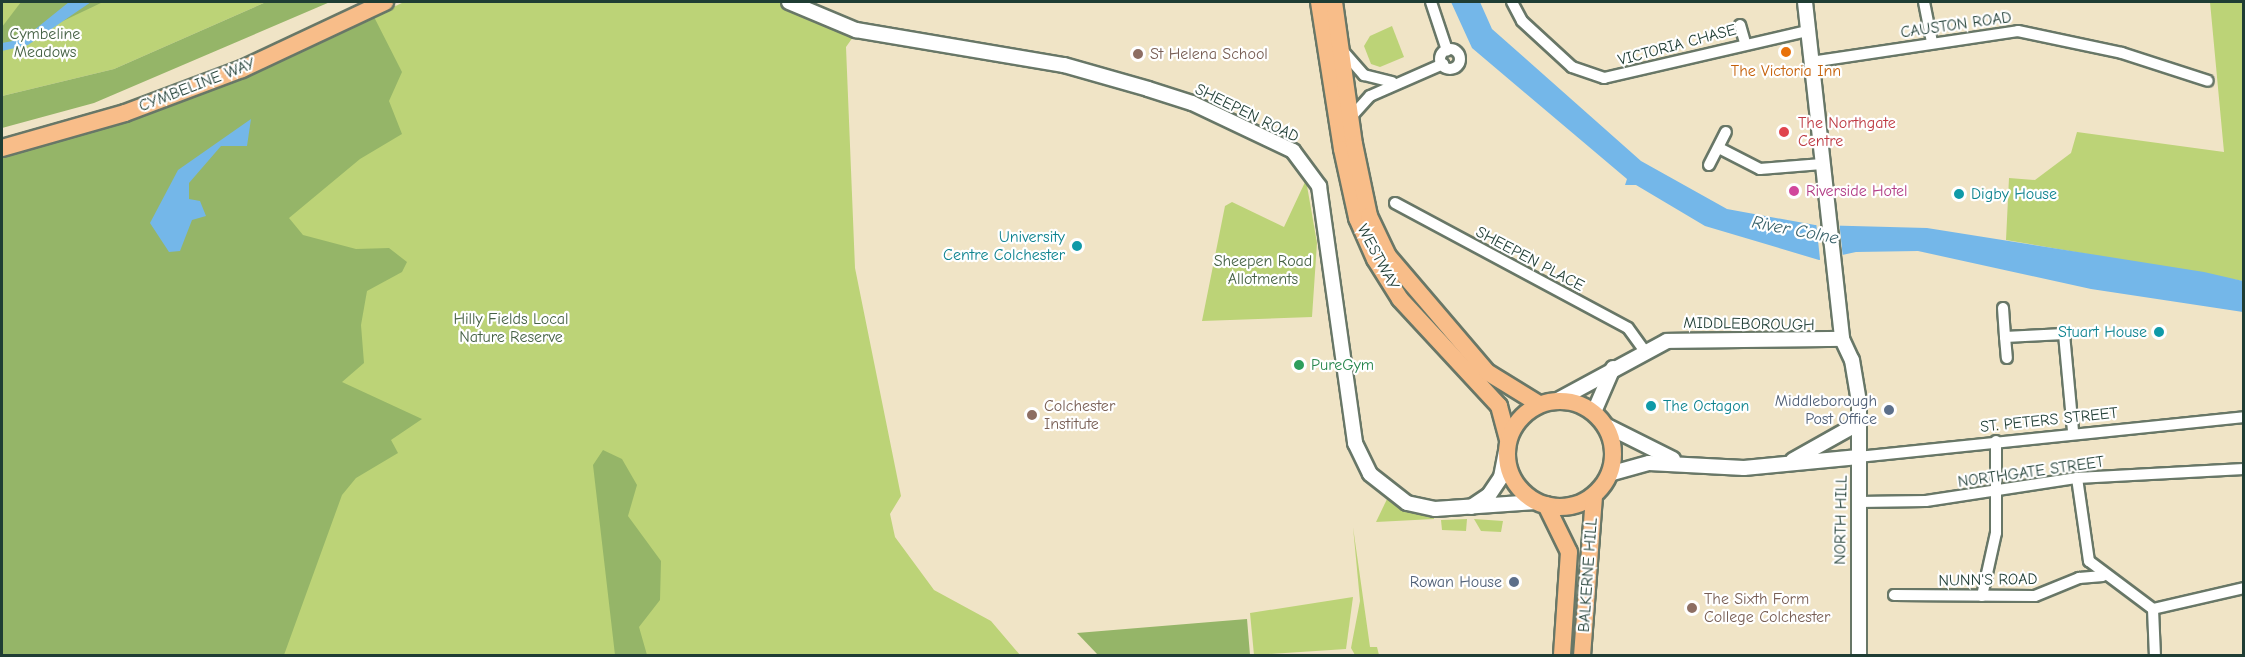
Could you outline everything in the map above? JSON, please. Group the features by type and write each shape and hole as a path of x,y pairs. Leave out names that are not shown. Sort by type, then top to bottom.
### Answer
{"main road":[{"name":"CYMBELINE WAY","path":"2,148 125,113 242,69 385,2"},
{"name":"WESTWAY","path":"1319,2 1342,150 1370,249 1400,299 1499,406 1507,445"},
{"name":"WESTWAY","path":"1334,2 1370,216 1388,256 1487,372 1539,404"},
{"path":"1558,400 1594,412 1605,425 1613,450 1609,474 1594,495 1570,506 1541,504 1513,480 1507,445 1520,417 1539,404 1558,400"},
{"name":"BALKERNE HILL","path":"1582,656 1594,495"},
{"name":"BALKERNE HILL","path":"1541,504 1569,552 1562,656"}],"street":[{"name":"SHEEPEN ROAD","path":"789,2 856,30 1057,64 1148,89 1192,103 1293,151 1319,186 1357,450 1370,474 1407,503 1469,508 1541,504"},
{"path":"1431,2 1447,50 1441,65"},
{"name":"VICTORIA CHASE","path":"1512,2 1529,28 1572,67 1592,77 1616,77 1745,43 1808,31"},
{"path":"1609,474 1641,463 1692,466 1783,464 1858,457 1859,423 1856,374 1842,339 1805,2"},
{"path":"1924,2 1932,42"},
{"path":"1740,25 1745,43"},
{"name":"CAUSTON ROAD","path":"1811,62 1932,42 2018,31 2122,53 2208,81"},
{"path":"1352,116 1370,96 1441,65 1453,68 1460,62 1458,53 1447,50"},
{"path":"1343,51 1373,81 1404,80"},
{"path":"1709,165 1726,132"},
{"path":"1719,148 1760,169 1822,164"},
{"name":"SHEEPEN PLACE","path":"1395,203 1628,328 1644,350"},
{"path":"2003,308 2007,358"},
{"path":"2005,337 2064,334 2073,432"},
{"name":"MIDDLEBOROUGH","path":"1558,400 1644,350 1679,339 1815,344 1842,339"},
{"path":"1594,412 1613,368"},
{"name":"ST. PETERS STREET","path":"1858,457 2073,432 2244,417"},
{"path":"1783,464 1859,423"},
{"path":"1605,425 1636,445 1692,466"},
{"path":"1982,596 1992,565 1996,441"},
{"path":"1469,508 1489,495 1501,477 1507,445"},
{"name":"NORTH HILL","path":"1858,457 1859,656"},
{"path":"1831,460 1858,479"},
{"name":"NORTHGATE STREET","path":"1859,502 1996,492 2077,478 2244,469"},
{"path":"2077,478 2089,561 2103,576 2153,609 2244,588"},
{"path":"2079,578 2089,561"},
{"name":"NUNN'S ROAD","path":"1894,595 2035,596 2079,578 2103,576"},
{"path":"2153,609 2155,656"}],"green space":[{"name":"Cymbeline Meadows","path":"2,2 266,2 114,69 2,96"},
{"path":"21,2 103,2 2,50 2,27"},
{"path":"266,2 330,2 94,103 2,128 2,96 114,69"},
{"name":"Hilly Fields Local Nature Reserve","path":"404,2 779,2 853,37 846,47 855,268 901,496 890,514 895,537 934,590 991,621 1020,655 2,656 272,65"},
{"path":"2210,2 2243,2 2243,281 2006,240 2009,178 2035,180 2071,153 2077,132 2224,152"},
{"path":"372,13 402,72 389,101 402,134 360,159 289,218 303,235 356,249 389,248 407,262 402,272 367,291 361,325 364,363 342,382 422,419 391,440 398,453 356,478 342,495 284,655 2,656 2,151"},
{"path":"1392,26 1404,57 1380,67 1371,64 1364,46 1370,36"},
{"name":"Sheepen Road Allotments","path":"1306,180 1317,243 1312,317 1202,321 1225,206 1232,202 1284,227"},
{"path":"603,450 622,459 637,485 628,516 661,561 660,600 639,627 647,655 615,655 593,465"},
{"path":"1388,497 1434,514 1434,519 1376,522"},
{"path":"1467,519 1466,531 1442,530 1441,520"},
{"path":"1474,519 1503,521 1501,532 1481,531"},
{"path":"1353,527 1370,647 1377,647 1379,655 1355,655 1351,648 1360,601"},
{"path":"1353,597 1346,649 1254,655 1250,613"},
{"path":"1247,619 1250,655 1098,655 1077,633"}],"water":[{"path":"69,2 91,2 28,45 2,51 2,43 23,39"},
{"name":"River Colne","path":"1451,2 1480,2 1492,29 1641,161 1727,209 1815,225 1927,228 2204,272 2243,281 2243,312 2091,289 1918,251 1856,252 1819,260 1705,226 1636,185 1625,185 1627,179 1472,48"},
{"path":"251,119 247,146 221,146 189,183 189,199 200,201 206,216 192,220 180,251 169,252 150,223 178,170"}],"pier":[{"path":"1839,220 1843,258 1820,260 1816,222"}],"place":[{"name":"The Victoria Inn","path":"1786,52"},
{"name":"St Helena School","path":"1138,54"},
{"name":"The Northgate Centre","path":"1784,132"},
{"name":"Riverside Hotel","path":"1794,191"},
{"name":"Digby House","path":"1959,194"},
{"name":"University Centre Colchester","path":"1077,246"},
{"name":"Stuart House","path":"2159,332"},
{"name":"PureGym","path":"1299,365"},
{"name":"The Octagon","path":"1651,406"},
{"name":"Middleborough Post Office","path":"1889,410"},
{"name":"Colchester Institute","path":"1032,415"},
{"name":"Rowan House","path":"1514,582"},
{"name":"The Sixth Form College Colchester","path":"1692,608"}]}
